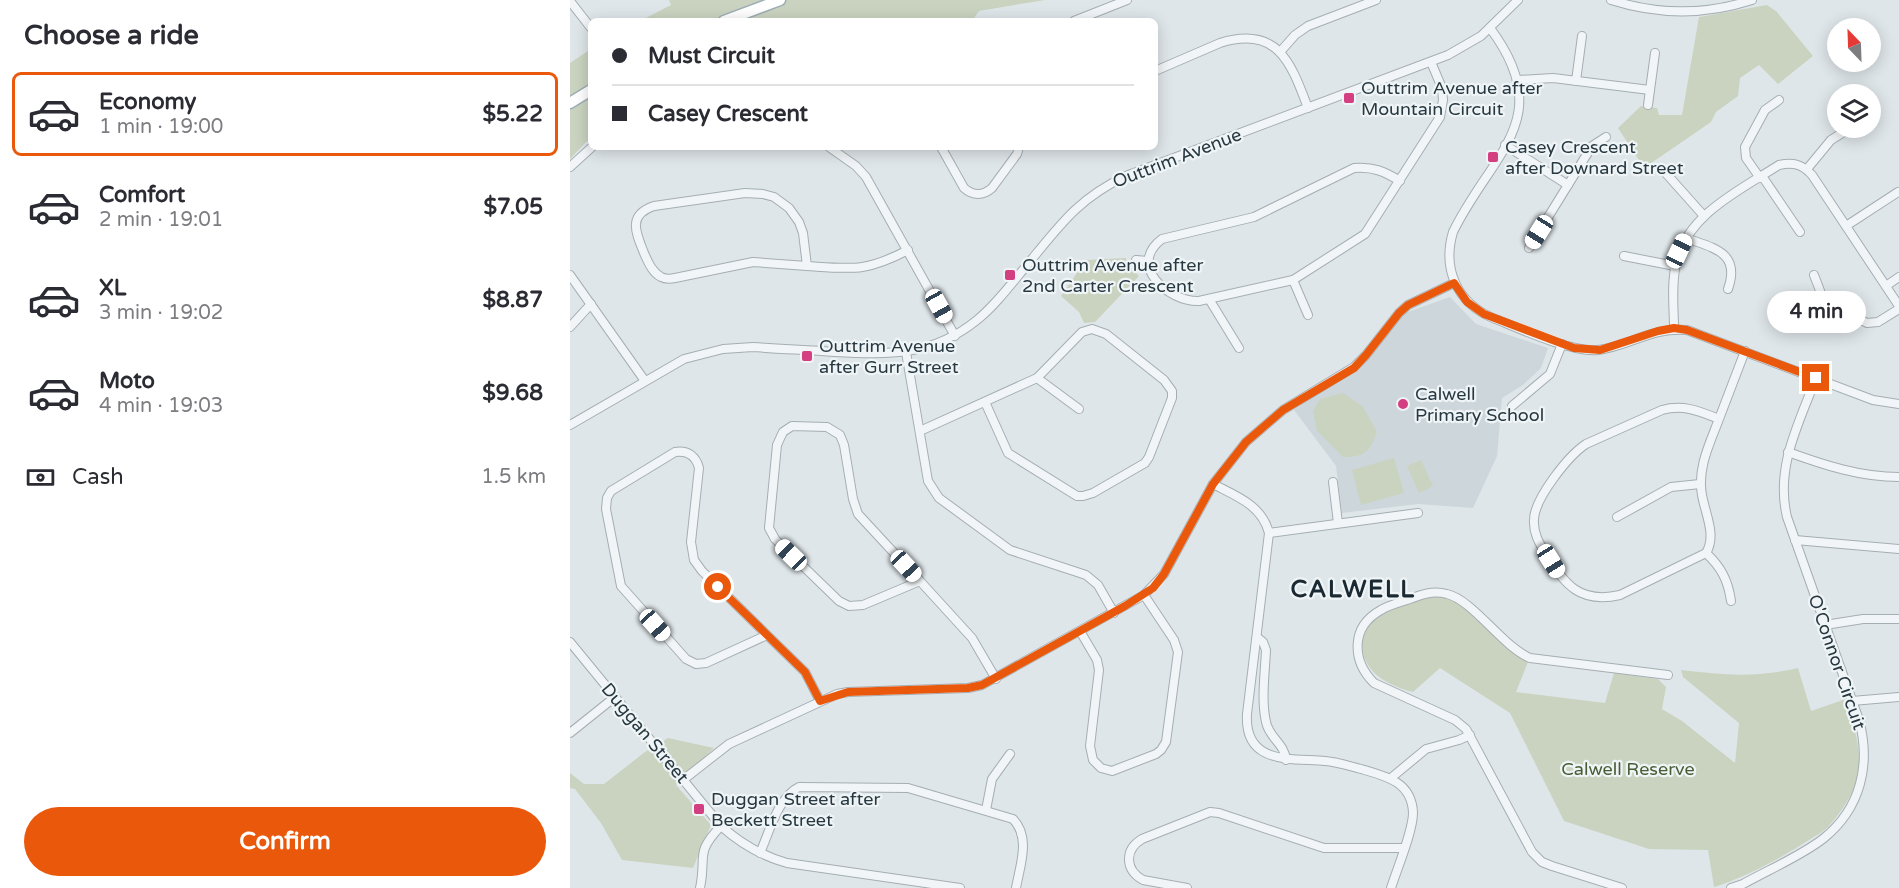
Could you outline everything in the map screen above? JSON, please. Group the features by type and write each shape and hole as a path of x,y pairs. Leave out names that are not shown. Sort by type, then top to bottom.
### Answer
{"main road":[{"path":"732,18 780,0"},
{"path":"570,103 588,92"}],"street":[{"path":"1081,18 1126,0"},
{"path":"1280,52 1295,35 1308,26 1376,0"},
{"path":"1611,0 1646,9 1670,11 1704,11 1726,4 1748,1"},
{"path":"570,1 588,24"},
{"name":"Outtrim Avenue","path":"570,425 684,359 723,349 753,347 881,354 906,352 931,346 955,336 994,305 1068,215 1099,189 1126,176 1458,50 1488,30 1516,1"},
{"path":"1488,30 1503,45 1513,65 1520,94 1519,115 1515,128 1452,232 1448,258 1454,283 1467,302 1484,314 1581,350 1600,350 1674,328 1693,331 1873,400 1899,404"},
{"path":"1576,81 1582,36"},
{"path":"1158,70 1231,39 1254,39 1280,52 1294,70 1308,108"},
{"path":"1648,105 1655,52"},
{"path":"1400,182 1379,169 1354,168 1254,217 1162,239 1151,250 1148,261 1151,273 1155,280 1176,296 1194,301 1209,299 1293,280 1365,234 1400,182 1434,127 1441,111 1442,88 1431,62"},
{"path":"1518,80 1544,78 1650,90"},
{"path":"1779,100 1765,111 1745,147 1746,158 1800,232"},
{"path":"1529,248 1592,146 1605,137"},
{"path":"1807,169 1834,138"},
{"path":"1505,145 1568,185"},
{"path":"570,167 588,150"},
{"path":"833,150 856,166 866,177 955,336"},
{"path":"943,150 964,188 977,194 982,194 992,188 1018,150"},
{"path":"1674,328 1675,266 1686,238 1704,216 1779,165 1787,163 1807,169 1899,308 1878,322 1867,323 1828,304 1821,296 1814,275"},
{"path":"1663,170 1704,216"},
{"path":"1846,226 1898,192"},
{"path":"807,266 803,233 796,217 784,204 763,194 745,193 654,206 641,213 636,222 636,233 650,266 654,272 664,278 675,278 753,262 807,266 851,269 866,268 908,250"},
{"path":"1686,238 1719,250 1725,255 1732,270 1728,289"},
{"path":"1624,256 1675,266"},
{"path":"1136,260 1148,261"},
{"path":"570,275 645,381"},
{"path":"1886,286 1899,277"},
{"path":"1293,280 1308,315"},
{"path":"683,780 729,744 820,701 848,692 968,688 982,685 1144,595 1164,574 1213,484 1236,453 1266,424 1294,404 1354,368 1408,305 1454,283"},
{"path":"1209,299 1239,348"},
{"path":"570,327 591,304"},
{"path":"920,431 1037,378 1082,332 1092,329 1106,334 1164,380 1172,391 1171,405 1149,458 1142,465 1093,493 1083,496 1077,496 1008,453 985,402"},
{"path":"1512,406 1550,374 1562,344"},
{"path":"1719,419 1691,408 1671,407 1586,444 1575,452 1542,495 1535,509 1534,520 1538,540 1561,578 1574,590 1591,597 1608,598 1620,595 1706,553 1712,539 1700,484 1703,462 1745,351"},
{"path":"906,352 928,481 939,498 1010,550 1086,575 1098,585 1114,612"},
{"path":"1037,378 1079,409"},
{"name":"O'Connor Circuit","path":"1731,888 1743,884 1817,843 1836,827 1855,800 1864,769 1863,736 1787,517 1783,493 1783,476 1788,452 1816,378"},
{"path":"920,581 863,605 849,606 839,601 775,539 770,531 769,521 777,445 783,432 792,426 800,425 827,427 840,435 858,514 920,581 972,638 996,679"},
{"path":"768,635 706,663 696,664 686,659 621,585 606,509 607,498 611,491 675,453 687,452 694,457 699,468 691,542 694,560 702,571 768,635 805,672 820,701"},
{"path":"1788,452 1848,471 1871,476 1899,477"},
{"path":"1333,482 1338,523"},
{"path":"1213,484 1256,508 1264,519 1269,533 1247,714 1248,730 1254,744 1270,757 1337,763 1391,778 1403,787 1412,805 1412,820 1395,887"},
{"path":"1617,517 1671,487 1700,484"},
{"path":"1269,533 1418,513"},
{"path":"1795,540 1899,549"},
{"path":"1706,553 1724,574 1731,601"},
{"path":"1622,888 1552,866 1539,859 1532,852 1470,735 1455,720 1384,689 1366,675 1359,661 1358,645 1362,629 1372,616 1386,607 1425,593 1446,593 1460,600 1516,650 1530,658 1668,675"},
{"path":"1080,631 1099,670 1090,746 1093,760 1101,768 1112,771 1156,754 1166,742 1178,652 1174,640 1144,595"},
{"path":"1825,626 1863,618 1899,619"},
{"path":"1257,637 1263,642 1266,650 1266,723 1272,737 1283,749 1286,760"},
{"name":"Duggan Street","path":"570,642 722,826 740,842 760,853 787,863 911,885 960,888"},
{"path":"570,734 615,697"},
{"path":"1852,701 1899,697"},
{"path":"1391,778 1426,749 1470,735"},
{"path":"986,810 992,779 1010,754"},
{"path":"760,853 784,798 792,790 803,786 909,788 1013,819 1023,833 1016,888"},
{"path":"1187,888 1143,880 1134,874 1130,867 1129,856 1133,846 1142,839 1210,812 1324,848 1404,848"},
{"path":"700,888 704,848 709,839 722,826"}],"shaded area":[{"name":"Calwell Primary School","path":"1450,297 1476,324 1548,348 1541,368 1523,385 1502,398 1497,456 1473,508 1418,504 1342,513 1336,466 1294,410 1358,367 1405,313"}],"green space":[{"path":"669,0 1045,0 979,11 974,18 646,18 671,5"},
{"path":"1767,5 1776,11 1813,56 1778,84 1759,65 1740,78 1738,96 1716,112 1711,122 1644,168 1618,128 1641,106 1657,108 1659,115 1682,115 1699,17"},
{"path":"588,51 588,141 570,159 570,63"},
{"path":"1126,258 1127,264 1139,276 1095,322 1084,323 1079,312 1061,296 1086,260"},
{"path":"1343,393 1363,407 1377,432 1369,449 1356,456 1343,457 1317,431 1313,411 1320,399"},
{"path":"1394,458 1404,493 1361,505 1352,470"},
{"path":"1421,460 1433,486 1419,493 1407,466"},
{"name":"Calwell Reserve","path":"1431,594 1454,598 1528,662 1516,692 1605,703 1614,673 1658,679 1666,687 1662,709 1682,721 1735,763 1739,723 1683,677 1681,670 1739,675 1798,668 1811,711 1846,699 1859,752 1858,774 1853,790 1840,812 1821,832 1763,866 1714,887 1708,850 1649,849 1564,821 1510,713 1440,668 1413,692 1377,676 1366,661 1362,641 1371,620 1383,611"},
{"path":"668,738 714,748 676,785 711,825 693,868 622,860 601,823 575,789 570,788 570,773 584,784 604,784 645,752"}],"place":[{"name":"Outtrim Avenue after Mountain Circuit","path":"1349,98"},
{"name":"Casey Crescent after Downard Street","path":"1493,157"},
{"name":"Outtrim Avenue after 2nd Carter Crescent","path":"1010,275"},
{"name":"Outtrim Avenue after Gurr Street","path":"807,356"},
{"name":"Calwell Primary School","path":"1403,404"},
{"name":"Duggan Street after Beckett Street","path":"699,809"}],"district":[{"name":"CALWELL","path":"1353,589"}],"route":[{"path":"718,587 805,672 820,701 848,692 968,688 982,685 1125,606 1153,588 1164,574 1220,473 1246,442 1283,410 1354,368 1408,305 1454,283 1467,302 1484,314 1581,350 1600,350 1674,328 1693,331 1816,378"}]}
